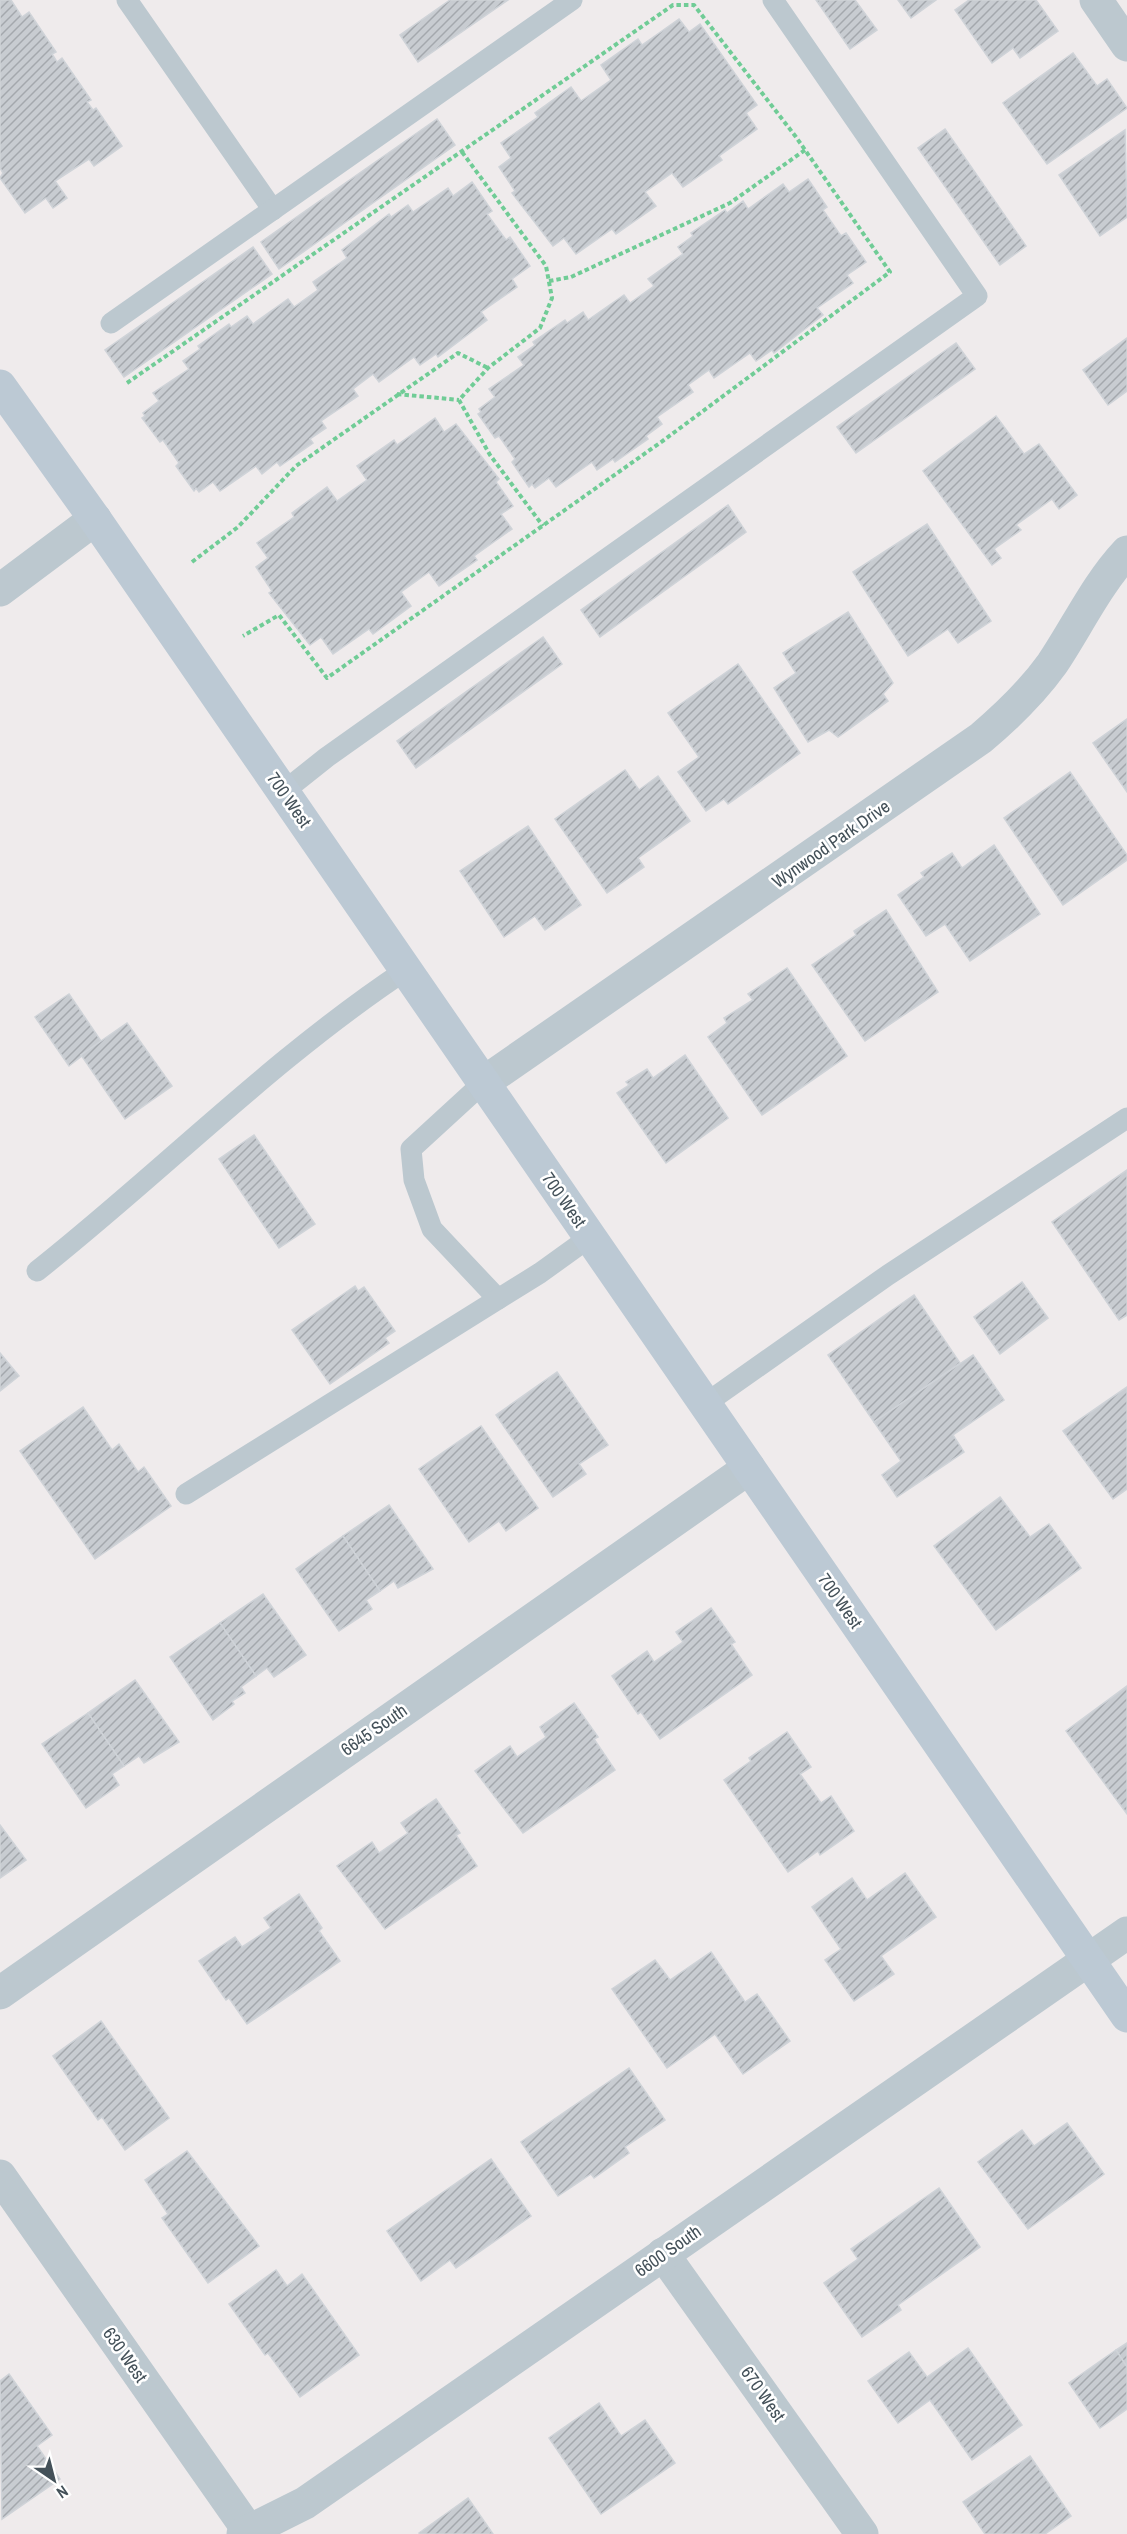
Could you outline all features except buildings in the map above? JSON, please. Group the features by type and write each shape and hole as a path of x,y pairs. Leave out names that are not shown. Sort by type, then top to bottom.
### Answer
{"main road":[{"name":"700 West","path":"0,386 95,519 1127,2016"}],"street":[{"path":"0,590 95,519"},
{"name":"Wynwood Park Drive","path":"483,1083 981,738 1022,700 1051,666 1104,581 1127,552"},
{"name":"6645 South","path":"0,1993 749,1468"},
{"name":"6600 South","path":"248,2533 305,2503 1127,1933"},
{"name":"630 West","path":"0,2176 248,2533"},
{"name":"670 West","path":"663,2254 862,2534"}],"lane":[{"path":"127,0 273,210"},
{"path":"111,323 572,0"},
{"path":"283,792 327,757 977,296 773,0"},
{"path":"37,1271 354,1004 406,970"},
{"path":"483,1083 411,1149 414,1180 432,1229 498,1299"},
{"path":"705,1404 888,1275 1127,1118"},
{"path":"186,1494 498,1299 590,1238"}],"path":[{"path":"128,383 673,4 694,4 805,150 890,272 664,440 327,678 279,615 243,636"},
{"path":"549,281 571,277 730,203 805,150"},
{"path":"459,400 488,368 540,328 552,298 546,266 462,152"},
{"path":"192,562 238,527 296,466 458,353 488,368"},
{"path":"397,394 459,400"},
{"path":"459,400 490,454 543,526"}]}
